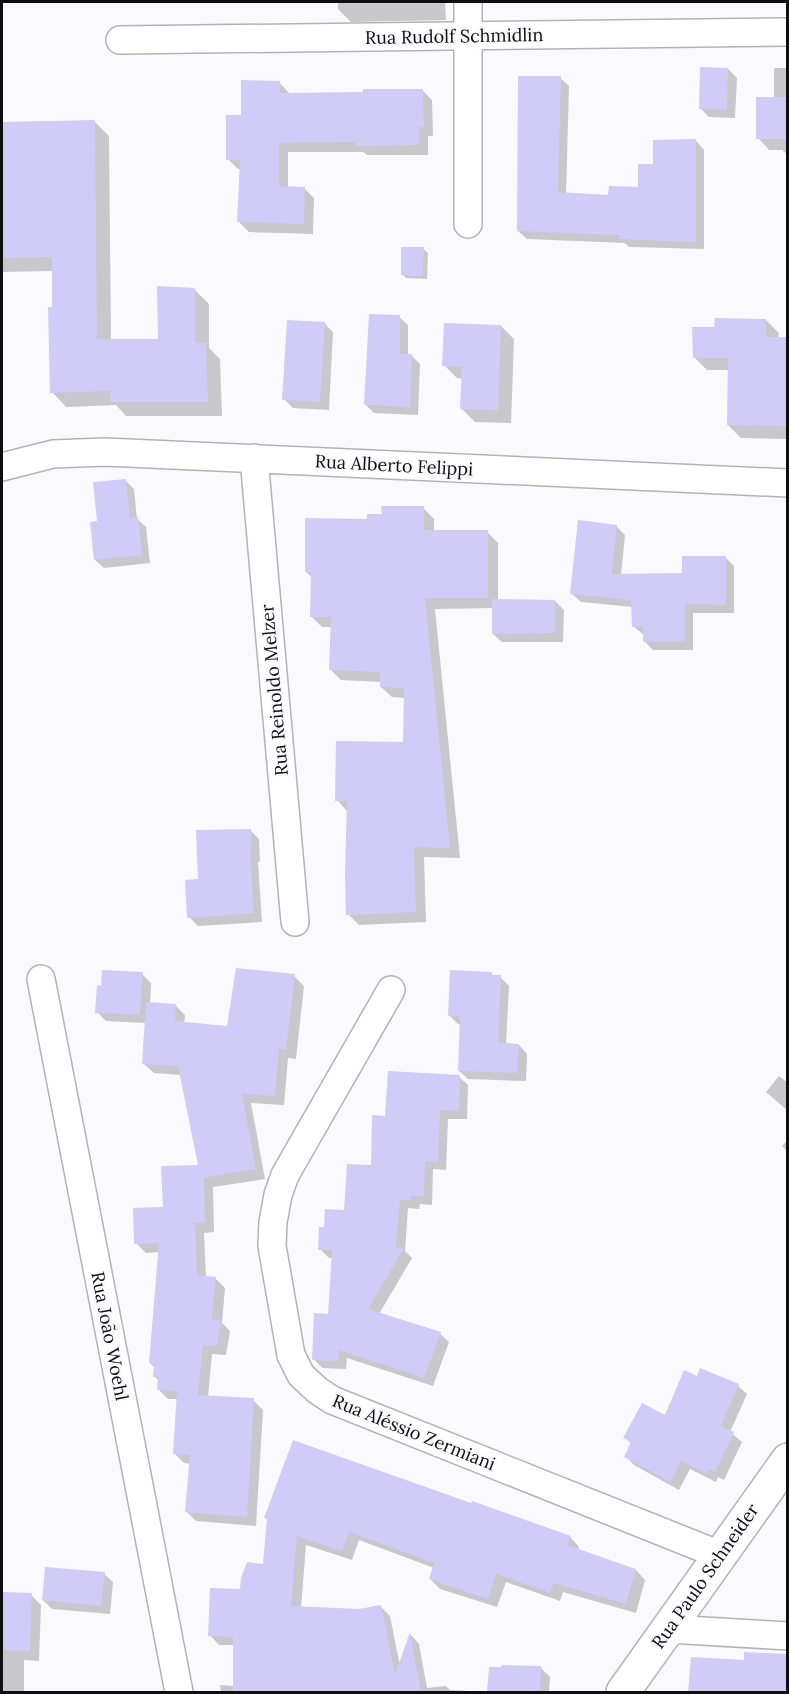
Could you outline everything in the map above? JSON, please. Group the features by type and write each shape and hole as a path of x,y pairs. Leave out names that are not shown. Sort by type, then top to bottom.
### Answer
{"street":[{"path":"468,2 468,224"},
{"name":"Rua Rudolf Schmidlin","path":"120,40 788,32"},
{"name":"Rua Alberto Felippi","path":"2,467 53,454 105,452 788,483"},
{"name":"Rua Reinoldo Melzer","path":"254,458 295,922"},
{"name":"Rua João Woehl","path":"41,979 179,1692"},
{"name":"Rua Aléssio Zermiani","path":"391,990 285,1175 278,1195 272,1246 291,1355 301,1375 332,1400 720,1555"},
{"name":"Rua Paulo Schneider","path":"623,1692 788,1460"},
{"path":"668,1629 788,1636"}],"building":[{"path":"700,67 728,68 727,110 699,109"},
{"path":"518,76 561,76 558,192 608,195 609,186 638,187 638,164 653,164 653,140 696,139 696,242 619,239 619,235 517,231"},
{"path":"241,80 280,81 280,93 423,89 424,127 419,127 419,145 355,146 355,142 279,143 279,186 305,187 304,224 237,222 240,160 226,160 226,115 241,115"},
{"path":"756,97 788,97 788,139 756,139"},
{"path":"95,120 97,339 158,339 157,286 195,288 195,343 206,343 208,402 110,402 110,391 50,393 48,307 52,307 52,257 2,258 2,122"},
{"path":"401,247 424,247 423,276 401,275"},
{"path":"369,314 400,315 400,354 412,354 410,407 364,405"},
{"path":"715,318 766,319 766,337 788,337 788,426 727,425 728,358 693,358 692,327 714,327"},
{"path":"287,320 325,322 320,402 282,400"},
{"path":"444,323 501,325 498,410 460,409 462,367 442,366"},
{"path":"126,479 130,518 138,517 142,555 94,560 90,522 97,521 93,482"},
{"path":"381,506 424,506 424,530 488,530 488,598 425,598 450,848 414,847 416,912 346,915 347,801 335,801 336,741 403,742 404,688 380,687 380,672 329,670 331,617 310,617 311,572 305,572 305,518 367,519 367,514 382,514"},
{"path":"578,520 617,525 612,574 682,573 682,556 726,556 726,605 685,604 685,641 643,642 643,626 632,627 631,600 570,594"},
{"path":"492,599 555,600 555,633 492,634"},
{"path":"251,829 250,854 254,913 187,918 185,880 198,879 196,830"},
{"path":"236,968 295,974 286,1050 279,1049 275,1096 242,1094 256,1169 204,1178 205,1223 195,1223 197,1275 216,1277 212,1319 221,1320 217,1346 203,1345 198,1395 254,1398 247,1517 185,1512 190,1455 173,1454 177,1391 157,1390 158,1377 153,1377 154,1364 149,1363 159,1243 134,1244 133,1208 163,1207 161,1166 198,1165 178,1066 142,1064 146,1002 176,1004 175,1021 227,1026"},
{"path":"102,970 143,972 140,1015 95,1013 97,985 101,986"},
{"path":"450,970 492,972 492,975 501,975 498,1042 519,1044 517,1073 458,1071 460,1016 448,1016"},
{"path":"388,1071 460,1075 459,1111 440,1110 438,1162 425,1161 424,1196 411,1196 411,1200 400,1200 396,1247 404,1248 368,1309 441,1332 424,1378 339,1350 338,1361 312,1360 314,1313 328,1314 332,1250 318,1250 319,1227 324,1227 325,1209 344,1210 347,1164 371,1165 372,1115 385,1116"},
{"path":"700,1368 739,1384 721,1426 734,1432 715,1472 709,1469 707,1474 681,1461 670,1482 624,1457 631,1442 623,1438 642,1403 665,1415 684,1370 697,1376"},
{"path":"293,1440 571,1536 567,1545 636,1569 626,1604 554,1583 550,1593 496,1574 488,1599 429,1579 434,1563 349,1532 342,1551 297,1536 291,1606 359,1609 381,1605 395,1675 410,1632 421,1692 233,1692 233,1637 208,1636 210,1588 240,1589 247,1562 263,1564 267,1518 264,1518"},
{"path":"45,1567 105,1572 101,1606 42,1600"},
{"path":"2,1592 32,1593 30,1651 2,1650"},
{"path":"744,1652 788,1654 788,1692 688,1692 691,1657 744,1660"},
{"path":"502,1665 541,1666 540,1692 487,1692 489,1667 501,1667"}]}
